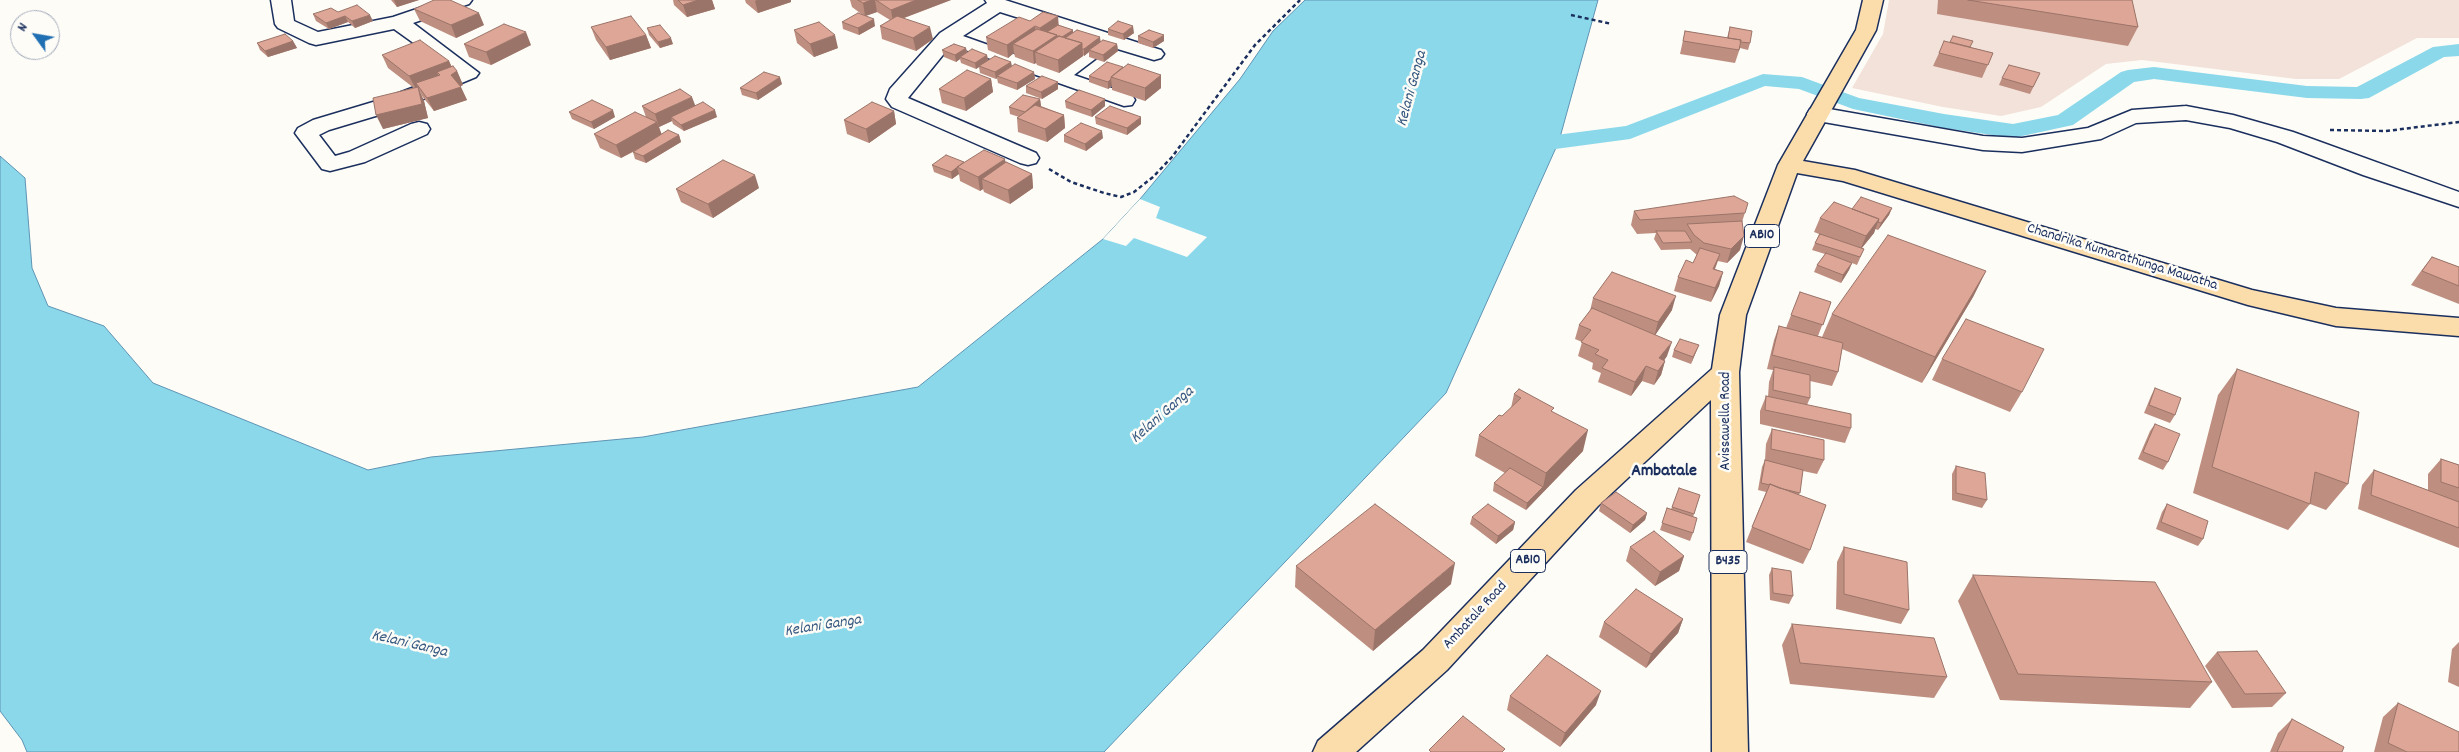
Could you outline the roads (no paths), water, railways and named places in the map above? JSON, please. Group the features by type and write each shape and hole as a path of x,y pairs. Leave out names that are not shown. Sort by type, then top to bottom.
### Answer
{"main road":[{"name":"AB10","path":"1819,111 1866,30 1873,0"},
{"name":"Avissawella Road","path":"1730,752 1725,372 1733,315 1789,165 1819,111"},
{"name":"Chandrika Kumarathunga Mawatha","path":"1789,165 1848,175 2248,297 2336,317 2459,327"},
{"name":"Ambatale Road","path":"1331,752 1435,660 1587,498 1725,372"}],"street":[{"path":"280,0 285,24 316,39 398,22 462,0"},
{"path":"1028,158 900,102 897,99 898,94 947,37 996,2 1154,54"},
{"path":"398,22 469,73 391,104 321,125 306,133 330,164 357,157 420,129"},
{"path":"947,37 1124,100"},
{"path":"1058,77 1108,40"},
{"path":"1819,111 1983,144 2022,145 2093,134 2132,117 2186,113 2233,122 2285,137 2371,170 2459,200"},
{"path":"314,144 369,126"}],"water":[{"name":"Kelani Ganga","path":"1305,0 1598,0 1559,141 1446,393 1104,752 27,752 22,740 0,711 0,156 25,178 32,268 48,306 104,326 153,383 368,470 431,457 643,437 918,387 1103,239 1140,199 1240,79 1273,31"}],"waterway":[{"path":"1522,142 1548,143 1630,132 1763,80 1802,83 1853,103 1944,121 2013,131 2065,120 2128,76 2154,73 2307,92 2361,93 2440,51 2459,50"}],"district":[{"name":"Ambatale","path":"1664,473"}]}
